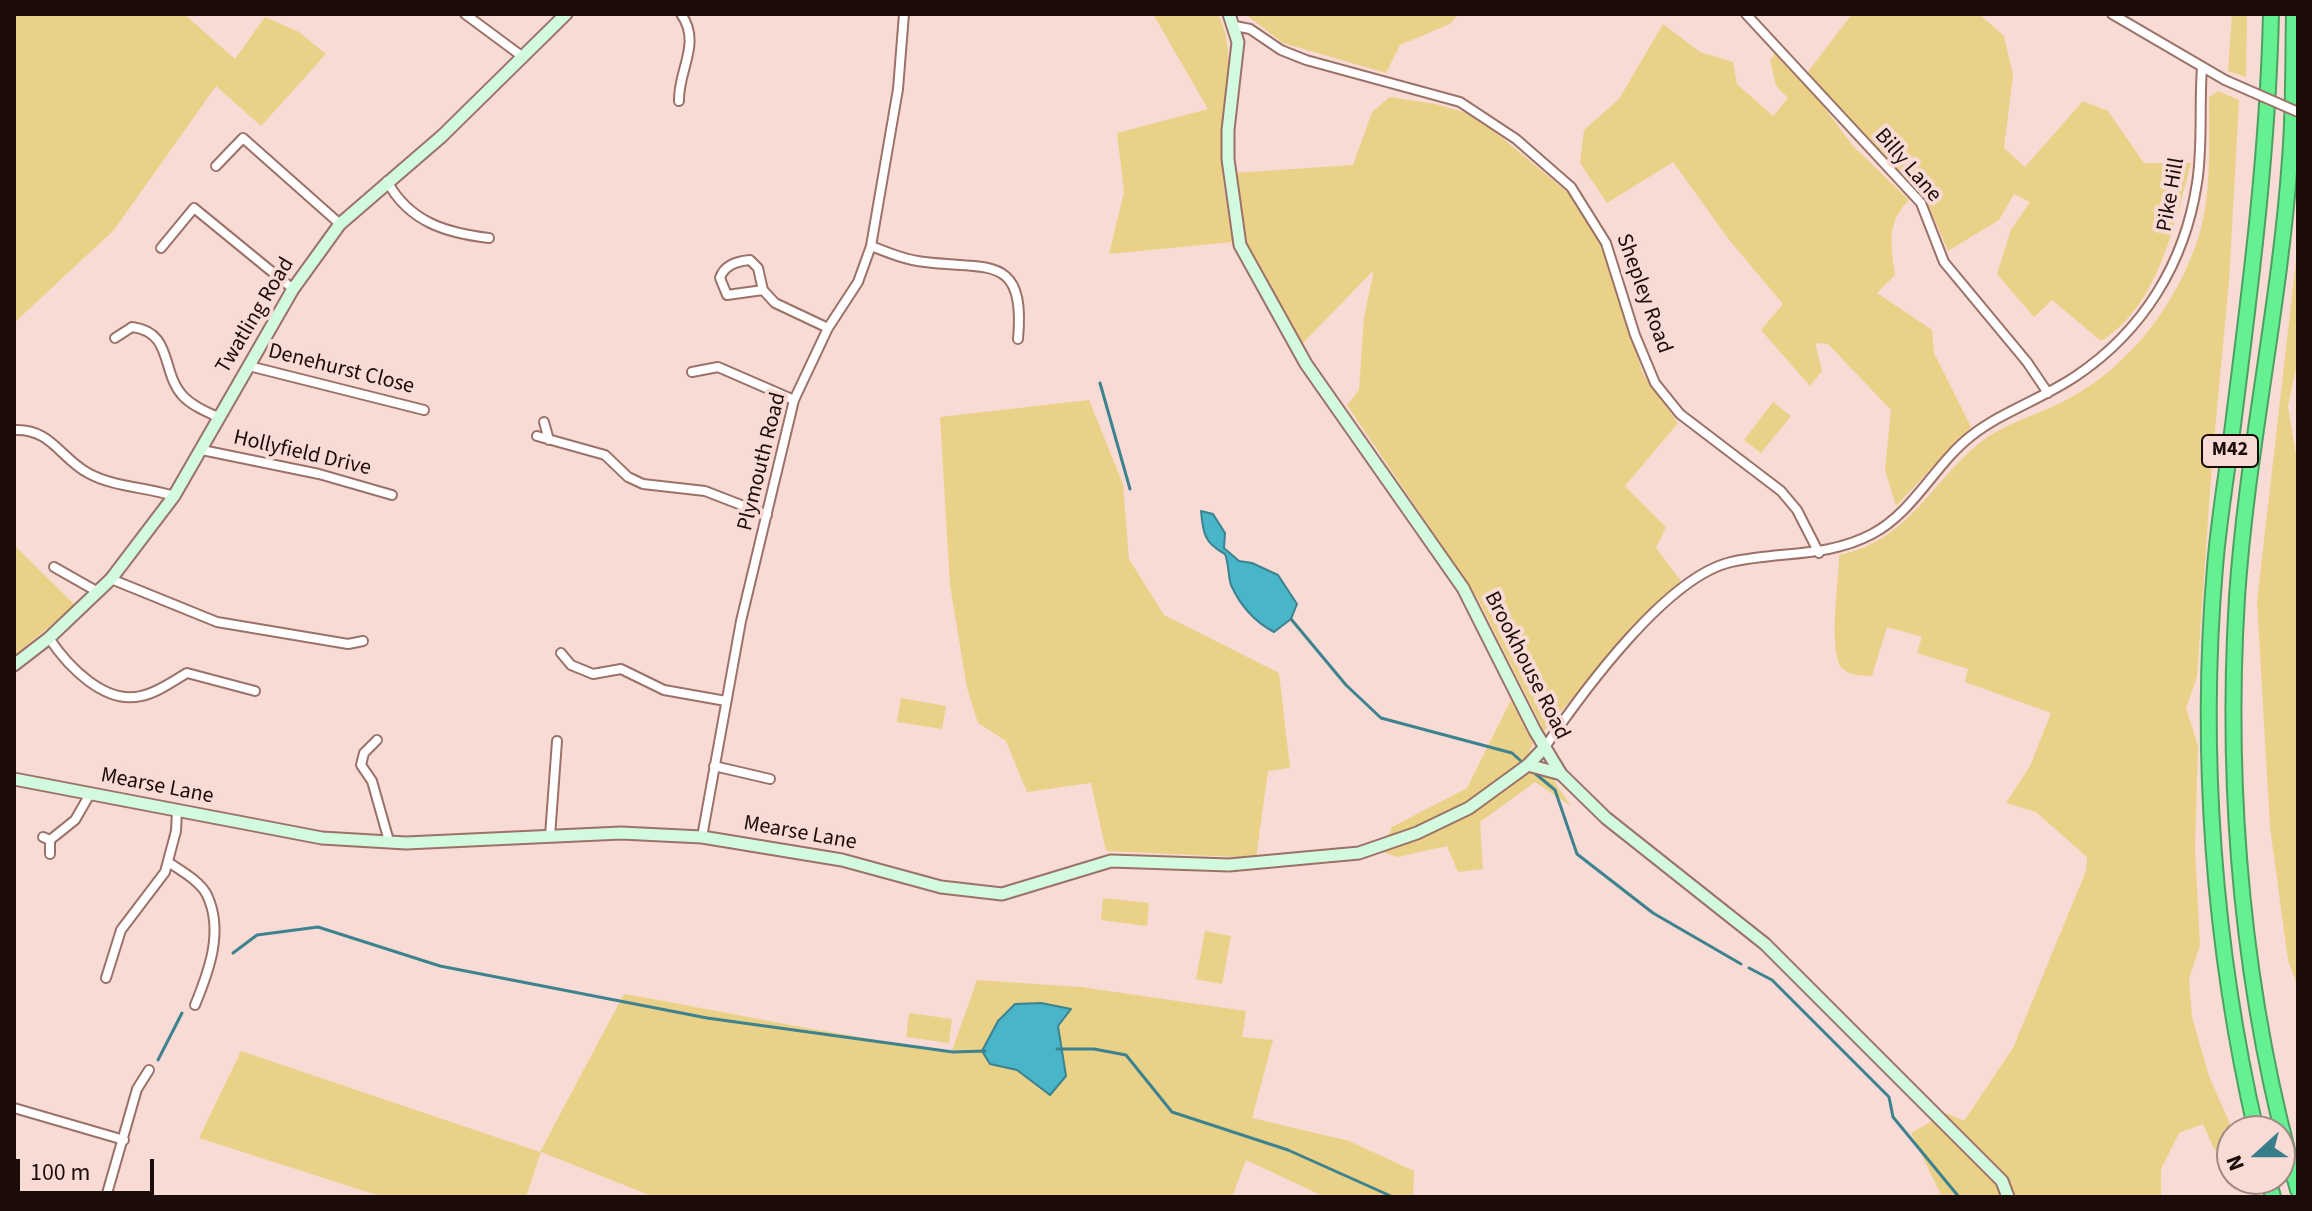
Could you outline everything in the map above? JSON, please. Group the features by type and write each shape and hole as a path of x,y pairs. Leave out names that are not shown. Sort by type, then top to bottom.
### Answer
{"highway":[{"name":"M42","path":"2253,1115 2228,991 2213,824 2210,694 2215,566 2256,232 2271,14"},
{"name":"M42","path":"2294,14 2290,160 2248,483 2237,598 2235,717 2241,889 2271,1073 2298,1190"}],"street":[{"path":"465,14 523,57"},
{"name":"Twatling Road","path":"14,665 49,638 111,579 174,496 293,289 340,224 442,136 566,14"},
{"path":"679,101 679,85 691,48 689,26 681,14"},
{"name":"Plymouth Road","path":"702,837 726,701 794,400 828,328 858,282 871,246 898,89 904,14"},
{"path":"1229,14 1235,26"},
{"name":"Billy Lane","path":"1746,14 1921,203 1944,262 2027,362 2048,393"},
{"path":"2112,14 2202,68 2298,112"},
{"name":"Shepley Road","path":"1235,26 1250,29 1281,50 1306,60 1460,102 1516,139 1571,187 1606,243 1635,335 1655,383 1680,414 1739,455 1781,491 1797,510 1819,553"},
{"name":"Brookhouse Road","path":"1235,26 1238,42 1229,111 1228,159 1240,245 1306,364 1463,588 1561,774 1606,818 1765,944 2002,1181 2008,1197"},
{"name":"Pike Hill","path":"1545,747 1609,663 1682,586 1729,563 1819,553 1875,533 1903,509 1967,439 1991,421 2048,393 2107,352 2137,323 2157,295 2189,228 2198,180 2202,68"},
{"path":"216,166 243,138 340,224"},
{"path":"387,181 410,210 433,226 448,233 489,238"},
{"path":"161,248 194,208 293,289"},
{"path":"871,246 913,260 978,264 1000,271 1014,287 1021,306 1018,339"},
{"path":"763,290 730,296 723,291 722,271 738,261 750,260 758,268 763,290 775,303 828,328"},
{"path":"115,338 132,327 144,328 162,343 179,392 192,404 220,418"},
{"name":"Denehurst Close","path":"249,366 424,410"},
{"path":"692,372 718,367 794,400"},
{"path":"544,422 549,440"},
{"path":"14,430 27,429 45,436 85,472 98,478 174,496"},
{"path":"537,436 605,455 628,477 643,484 705,491 767,515"},
{"name":"Hollyfield Drive","path":"202,450 319,474 392,495"},
{"path":"54,567 98,592"},
{"path":"111,579 217,622 348,644 363,641"},
{"path":"49,638 67,664 117,695 143,696 187,673 255,691"},
{"path":"561,653 571,665 593,674 621,669 664,690 726,701"},
{"path":"377,740 364,753 361,765 372,781 389,841"},
{"path":"550,836 557,741"},
{"name":"Mearse Lane","path":"14,779 322,838 389,841 621,833 702,837 842,860 941,887 1002,894 1111,861 1229,865 1359,853 1417,833 1469,808 1528,765 1545,747"},
{"path":"1528,765 1561,774"},
{"path":"714,766 770,779"},
{"path":"50,854 46,838 75,820 90,794"},
{"path":"106,978 121,930 165,872 176,831 177,811"},
{"path":"168,862 206,893 211,917 212,963 195,1005"},
{"path":"106,1197 137,1089 149,1070"},
{"path":"14,1108 124,1140"}],"shaded area":[{"path":"14,14 184,14 235,59 265,17 299,32 326,54 261,126 216,86 114,230 14,323"},
{"path":"1153,14 1218,14 1224,29 1228,83 1222,166 1233,242 1109,254 1124,192 1117,133 1208,109"},
{"path":"1245,14 1458,14 1450,24 1400,45 1386,73 1283,43"},
{"path":"1852,14 1979,14 2004,36 2013,75 2004,148 2025,167 2083,101 2108,111 2144,163 2191,163 2161,262 2137,307 2121,326 2101,341 2052,300 2034,317 1997,274 2011,230 2030,202 2014,194 1999,220 1948,251 1926,200 1807,73"},
{"path":"2232,14 2247,14 2246,77 2228,71"},
{"path":"1663,24 1700,52 1733,62 1737,84 1773,116 1788,98 1776,86 1770,60 1776,52 1803,79 1853,146 1909,200 1893,226 1895,275 1877,293 1932,330 1934,353 1971,427 1896,506 1885,470 1891,410 1828,344 1815,343 1822,371 1810,386 1761,330 1783,304 1730,241 1673,162 1607,203 1580,163 1584,130 1619,99"},
{"path":"2218,91 2239,100 2229,281 2197,677 2186,708 2198,746 2195,849 2200,945 2189,979 2192,1017 2209,1076 2226,1115 2216,1115 2216,1150 2203,1124 2179,1133 2161,1169 2161,1197 1942,1197 1911,1133 1946,1113 1964,1121 2013,1048 2086,871 2087,857 2036,812 2006,803 2030,766 2051,713 1965,682 1968,669 1917,653 1922,637 1887,627 1872,676 1852,674 1842,668 1835,631 1839,555 1883,538 1916,510 1961,460 1988,436 2059,404 2092,384 2113,368 2150,329 2178,285 2199,236 2208,185 2209,97"},
{"path":"1390,97 1436,104 1476,116 1572,196 1603,244 1643,374 1678,423 1625,486 1666,527 1656,548 1681,581 1638,622 1544,731 1478,599 1347,405 1359,390 1364,317 1374,270 1301,345 1242,235 1233,173 1353,165 1372,112"},
{"path":"2298,243 2298,358 2288,406 2298,468 2298,987 2288,960 2270,827 2257,602"},
{"path":"1089,400 1123,484 1129,559 1164,615 1279,673 1290,768 1268,771 1256,858 1106,851 1091,783 1027,792 1006,741 978,723 967,688 950,585 940,417"},
{"path":"1773,402 1791,416 1761,453 1744,440"},
{"path":"14,545 75,605 14,656"},
{"path":"901,698 946,706 942,729 897,722"},
{"path":"1511,700 1533,744 1525,760 1552,778 1571,806 1535,782 1480,822 1483,869 1458,872 1447,846 1397,857 1381,851 1392,827 1467,788"},
{"path":"1103,898 1149,903 1147,926 1101,920"},
{"path":"1205,931 1231,936 1222,984 1196,979"},
{"path":"977,980 1081,987 1246,1011 1242,1037 1273,1040 1252,1118 1349,1141 1414,1171 1413,1197 1325,1197 1246,1160 1232,1197 654,1197 541,1152 526,1197 383,1197 199,1138 241,1051 540,1152 624,994 952,1051","holes":["1070,1009 1058,1026 1066,1076 1050,1095 1017,1070"]},
{"path":"909,1013 952,1019 949,1043 906,1037"}],"water":[{"path":"1201,511 1213,514 1225,533 1224,548 1239,561 1252,563 1278,575 1297,604 1291,619 1274,632 1254,618 1239,599 1231,585 1225,554 1206,537"},
{"path":"1041,1003 1071,1009 1058,1026 1066,1076 1050,1095 1017,1070 990,1064 982,1051 998,1021 1015,1004"}],"waterway":[{"path":"1100,383 1130,489"},
{"path":"1291,619 1346,685 1381,718 1512,753 1521,761"},
{"path":"1531,770 1555,790 1577,854 1653,913 1741,964"},
{"path":"233,953 257,935 318,927 440,966 707,1018 953,1052 985,1051"},
{"path":"1749,968 1772,980 1889,1097 1893,1117 1959,1197"},
{"path":"158,1060 182,1013"},
{"path":"1057,1049 1094,1049 1126,1055 1172,1112 1288,1150 1393,1197"}]}
